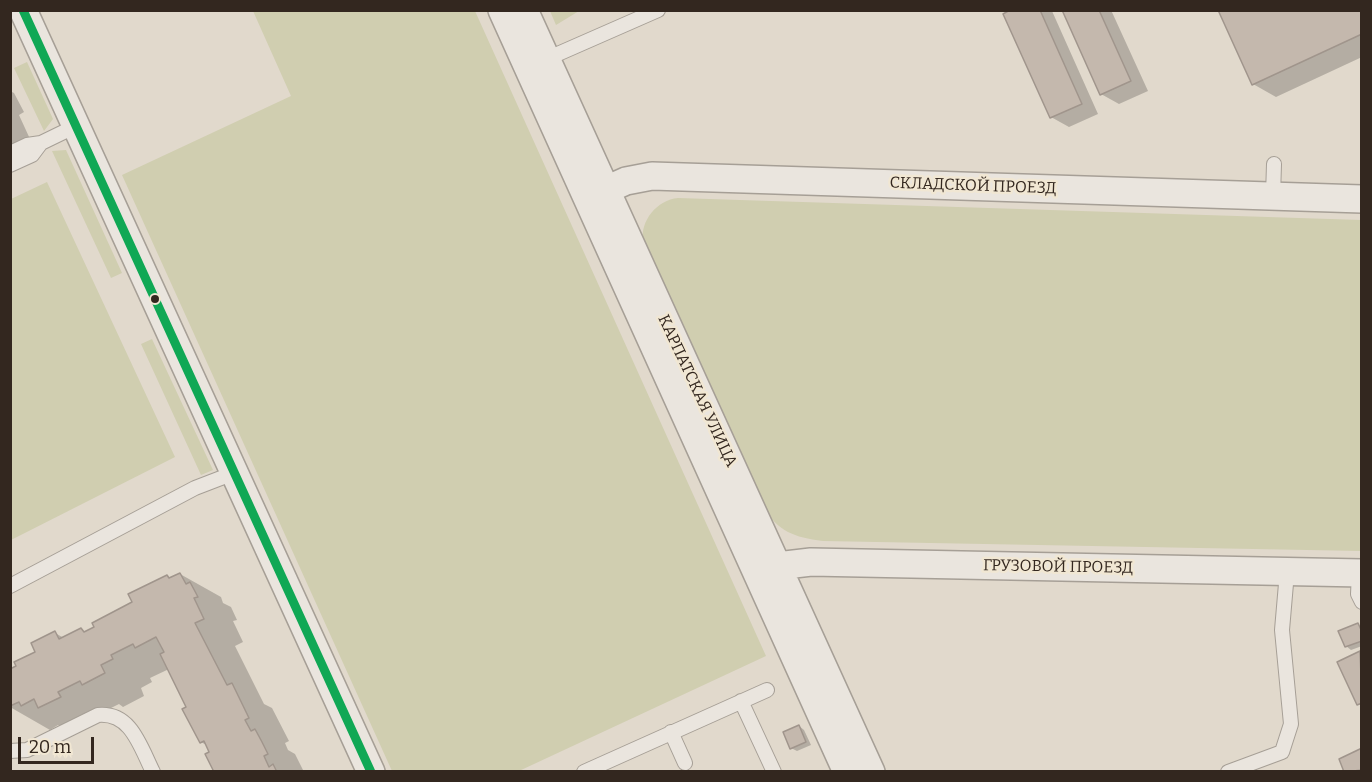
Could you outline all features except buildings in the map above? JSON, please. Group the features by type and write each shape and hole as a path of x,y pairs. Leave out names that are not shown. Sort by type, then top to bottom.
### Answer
{"street":[{"path":"23,10 371,771"},
{"name":"КАРПАТСКАЯ УЛИЦА","path":"502,10 537,63 767,570 847,771"},
{"name":"КАРПАТСКАЯ УЛИЦА","path":"524,10 537,63"},
{"name":"СКЛАДСКОЙ ПРОЕЗД","path":"596,194 638,178 652,176 1362,199"},
{"name":"ГРУЗОВОЙ ПРОЕЗД","path":"767,570 811,562 1360,573"},
{"name":"КАРПАТСКАЯ УЛИЦА","path":"767,570 871,771"}],"lane":[{"path":"537,63 658,10"},
{"path":"10,153 27,145 41,143 76,126"},
{"path":"10,165 32,155 41,143"},
{"path":"1273,196 1274,164"},
{"path":"10,586 195,488 234,473"},
{"path":"1228,771 1282,752 1291,724 1282,630 1287,572"},
{"path":"1360,573 1358,594 1362,602"},
{"path":"584,771 767,690"},
{"path":"741,701 774,771"},
{"path":"10,751 27,750 98,715 110,714 122,719 132,731 153,771"},
{"path":"671,732 685,763"},
{"path":"614,758 620,771"}],"shaded area":[{"path":"253,11 475,11 766,656 519,771 392,771 122,175 291,96"},
{"path":"550,11 579,11 556,25"},
{"path":"27,62 53,119 44,131 14,68"},
{"path":"66,150 122,273 111,278 52,151"},
{"path":"47,182 175,457 11,540 11,199"},
{"path":"678,198 1361,220 1361,551 823,541 803,538 788,532 781,528 762,507 643,241 647,219 657,207"},
{"path":"152,339 213,470 201,475 141,344"}],"transit line":[{"path":"23,10 371,772"}]}
